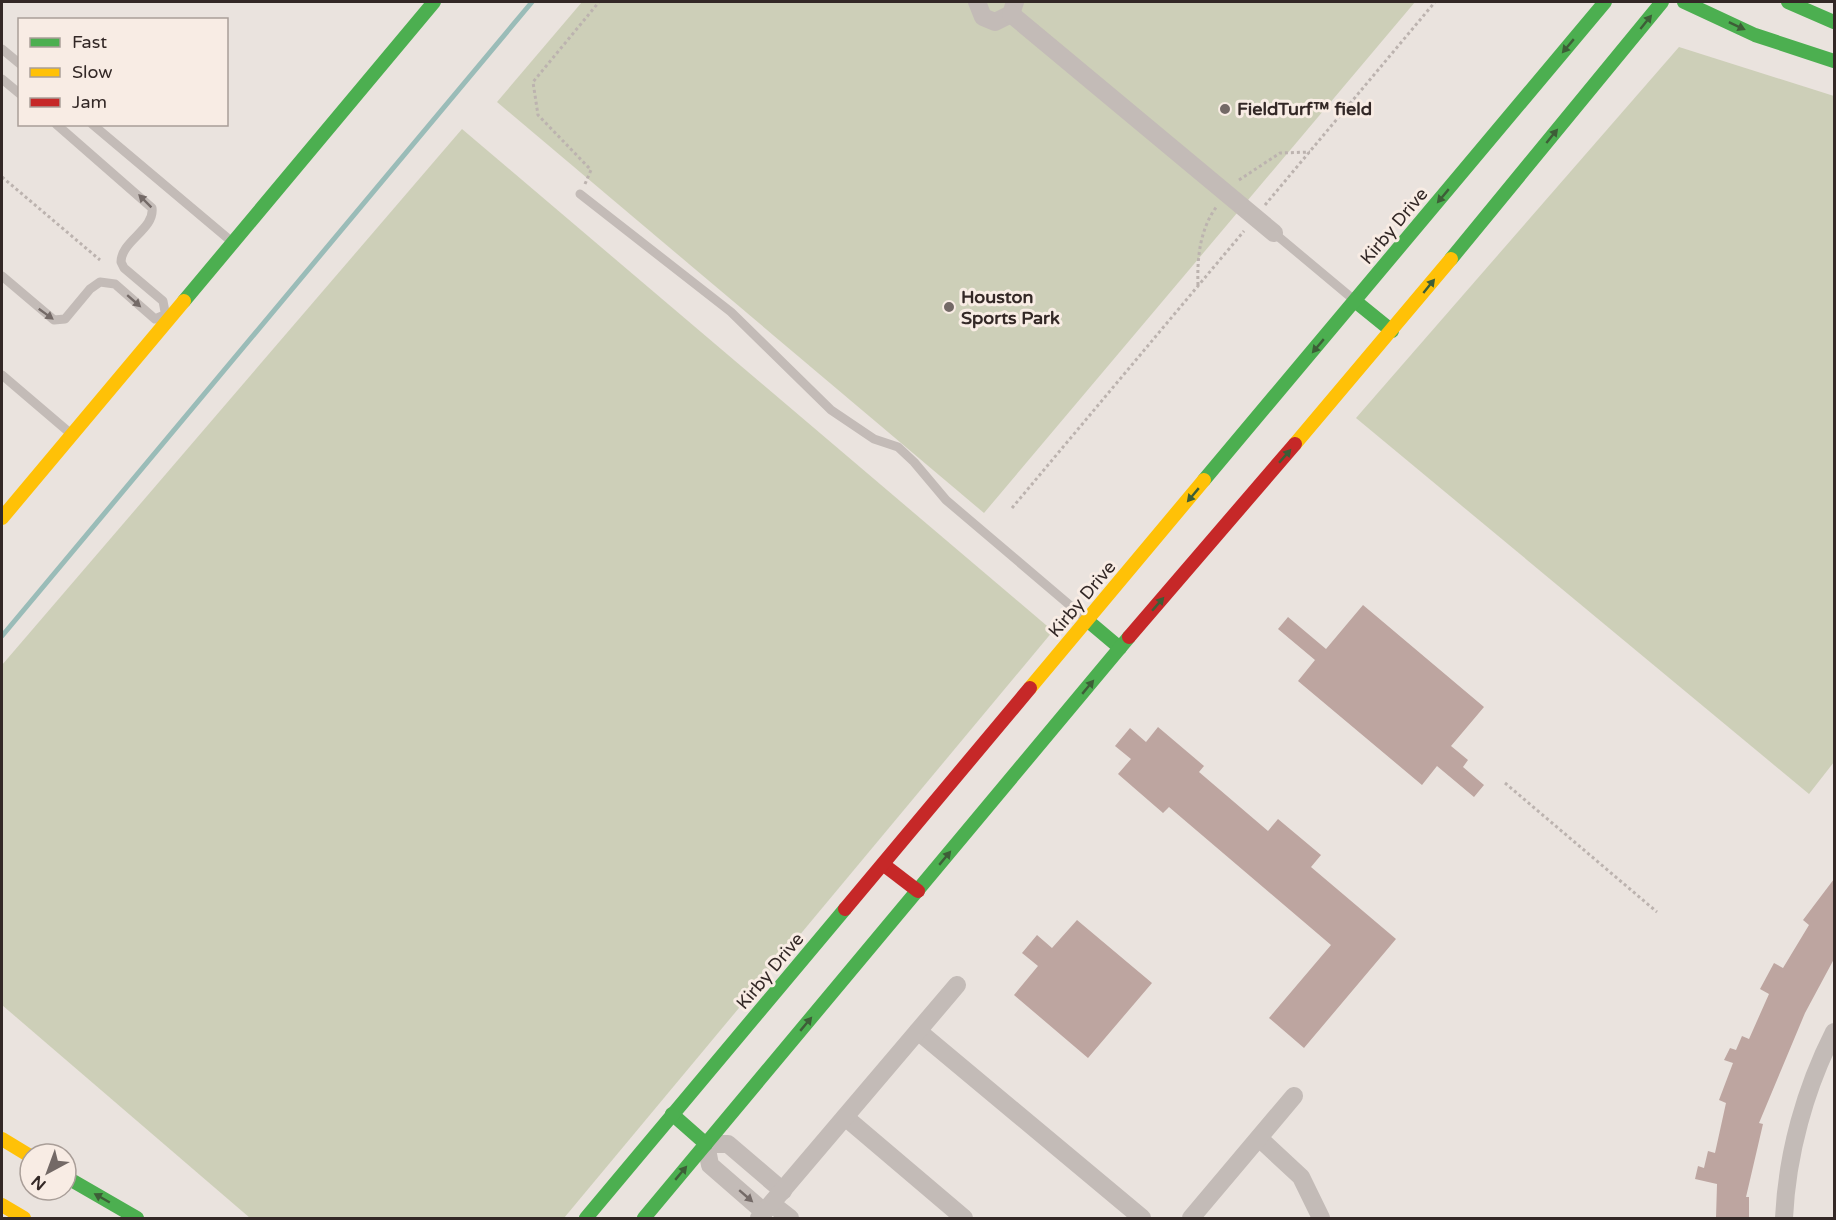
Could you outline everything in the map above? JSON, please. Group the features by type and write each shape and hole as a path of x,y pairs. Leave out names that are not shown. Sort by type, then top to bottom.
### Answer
{"street":[{"path":"2,518 166,317 233,242 434,2"},
{"path":"977,2 980,12 989,20 1001,21 1013,8 1274,233"},
{"name":"Kirby Drive","path":"586,1218 1605,2"},
{"path":"644,1218 1120,648 1392,332 1662,2"},
{"path":"1684,2 1755,35 1834,61"},
{"path":"1788,2 1834,22"},
{"path":"1355,301 1392,332"},
{"path":"1088,621 1120,648"},
{"path":"884,865 918,891"},
{"path":"770,1206 957,985"},
{"path":"918,1031 1142,1218"},
{"path":"1784,1218 1794,1146 1806,1099 1834,1032"},
{"path":"1191,1218 1294,1096"},
{"path":"672,1114 706,1144 710,1165 790,1218"},
{"path":"845,1117 964,1218"},
{"path":"1259,1138 1301,1177 1321,1218"},
{"path":"2,1139 18,1149"},
{"path":"706,1144 728,1144 770,1206"},
{"path":"78,1184 137,1218"},
{"path":"2,1205 24,1218"}],"lane":[{"path":"2,49 18,62"},
{"path":"2,79 18,92"},
{"path":"2,276 54,320 65,319 90,289 100,282 114,284 155,319 166,317 163,302 124,268 121,262 127,247 152,217 152,208 58,126"},
{"path":"94,126 233,242"},
{"path":"580,194 731,312 831,410 874,439 898,447 946,500 1088,621"},
{"path":"1274,233 1355,301"},
{"path":"2,375 72,435"}],"path":[{"path":"580,194 591,170 538,115 533,82 598,2"},
{"path":"1012,508 1435,2"},
{"path":"2,177 100,260"},
{"path":"1505,783 1657,912"}],"green space":[{"name":"Houston Sports Park","path":"582,2 1415,2 984,513 497,102"},
{"path":"1679,47 1834,96 1834,762 1809,794 1356,418"},
{"path":"462,129 1053,631 564,1218 250,1218 2,1005 2,665"}],"building":[{"path":"1363,605 1484,707 1451,746 1468,760 1463,767 1484,785 1474,797 1437,766 1422,785 1298,681 1315,660 1278,629 1288,617 1326,649"},
{"path":"1158,727 1204,766 1199,772 1268,831 1278,819 1321,855 1311,867 1396,939 1304,1048 1269,1018 1331,945 1169,807 1163,813 1118,774 1131,759 1115,746 1130,728 1146,742"},
{"path":"1834,879 1834,959 1805,1013 1759,1123 1763,1124 1746,1197 1749,1197 1749,1218 1716,1218 1717,1184 1695,1179 1698,1166 1704,1168 1708,1151 1715,1153 1726,1103 1719,1100 1733,1063 1724,1060 1730,1048 1736,1050 1742,1036 1749,1039 1769,994 1760,989 1774,963 1783,968 1809,925 1803,920"},
{"path":"1077,920 1152,983 1088,1058 1014,995 1038,966 1022,953 1037,935 1052,948"}],"waterway":[{"path":"2,636 532,2"}],"traffic: fast":[{"path":"184,301 434,2"},
{"path":"1204,480 1605,2"},
{"path":"1451,259 1662,2"},
{"path":"1684,2 1755,35 1834,61"},
{"path":"1788,2 1834,22"},
{"path":"1355,301 1392,331"},
{"path":"1088,621 1120,648"},
{"path":"644,1218 1129,637"},
{"path":"586,1218 845,909"},
{"path":"672,1114 706,1144"},
{"path":"78,1184 137,1218"}],"traffic: slow":[{"path":"1295,444 1451,259"},
{"path":"2,518 184,301"},
{"path":"1030,688 1204,480"},
{"path":"2,1139 18,1149"},
{"path":"2,1205 24,1218"}],"traffic: jam":[{"path":"1129,637 1295,444"},
{"path":"845,909 1030,688"},
{"path":"884,865 918,891"}],"place":[{"name":"FieldTurf™ field","path":"1225,109"},
{"name":"Houston Sports Park","path":"949,307"}]}
